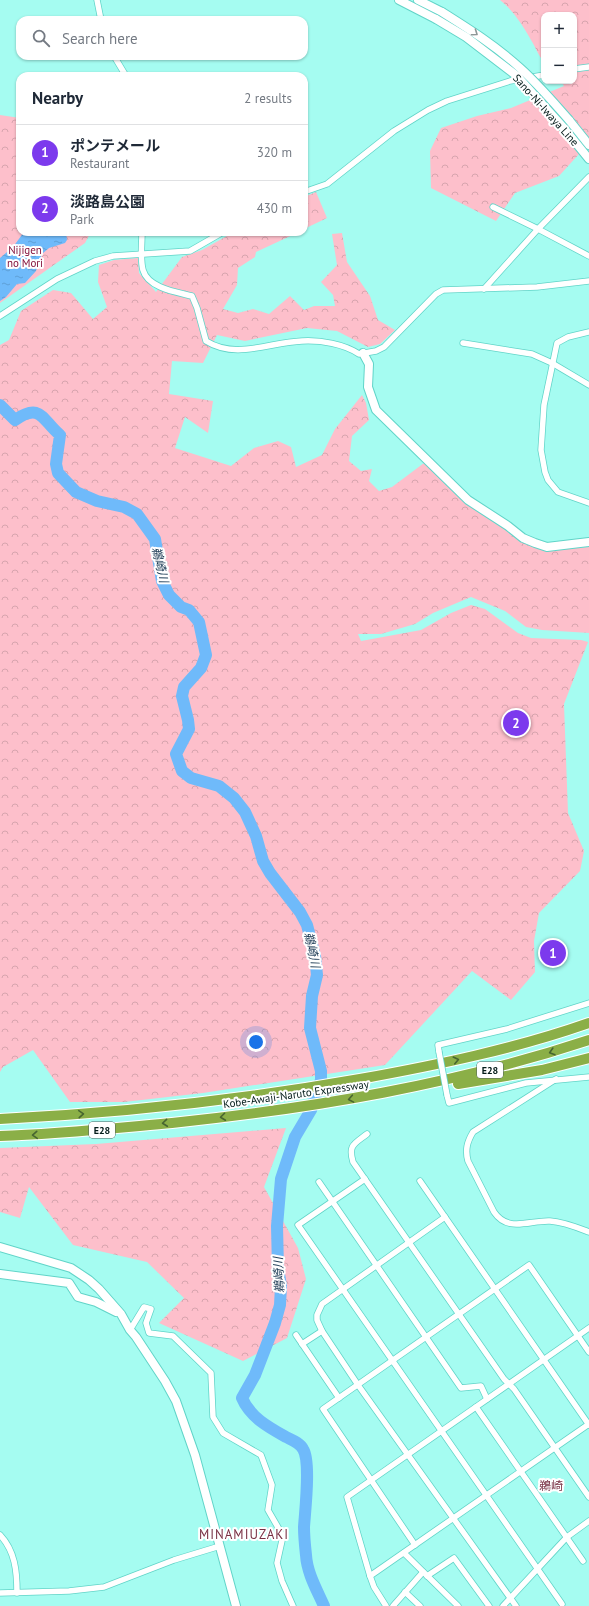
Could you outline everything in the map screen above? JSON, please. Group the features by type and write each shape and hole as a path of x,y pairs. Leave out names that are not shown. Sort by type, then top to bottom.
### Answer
{"highway":[{"name":"Kobe-Awaji-Naruto Expressway","path":"0,1119 121,1111 258,1096 390,1073 506,1048 589,1024"},
{"name":"Kobe-Awaji-Naruto Expressway","path":"0,1136 96,1130 204,1120 310,1106 418,1087 494,1069 589,1040"},
{"path":"418,1087 449,1085 502,1078 589,1058"}],"street":[{"path":"97,0 100,16"},
{"name":"Sano-Ni-Iwaya Line","path":"399,0 436,19 466,37 517,76 563,127 589,159"},
{"name":"Sano-Ni-Iwaya Line","path":"418,0 442,12 496,48 521,68 543,90 589,145"},
{"path":"116,60 124,72"},
{"path":"577,69 589,67"},
{"path":"308,191 327,184 394,132 428,110 447,101 510,81 541,76"},
{"path":"484,289 538,229 589,177"},
{"path":"493,207 589,256"},
{"path":"142,236 143,271 148,279 155,284 170,290 192,296 197,308 206,341 236,350 303,341 328,343 354,350 360,354 363,352 376,351 384,347 436,294 443,290 537,286 589,281"},
{"path":"0,316 24,299 77,269 113,256 190,251 216,236"},
{"path":"589,332 568,337 557,343 544,405 541,450 548,480 558,492 589,503"},
{"path":"463,343 532,354 552,363 589,385"},
{"path":"363,352 369,364 368,388 376,410 468,500 523,538 535,543 547,547 589,542"},
{"path":"589,1003 507,1029 438,1045 449,1103 536,1081 589,1077"},
{"path":"556,1079 473,1132 469,1139 466,1154 468,1161 494,1212 498,1218 504,1222 524,1225 540,1222 566,1223 589,1232"},
{"path":"366,1134 352,1145 350,1152 353,1162 589,1497"},
{"path":"365,1179 298,1225 562,1604"},
{"path":"370,1576 589,1425 420,1181"},
{"path":"319,1182 461,1388 481,1386 487,1399"},
{"path":"445,1217 322,1304 317,1315 317,1320 322,1331 358,1385 516,1606"},
{"path":"0,1247 71,1268 99,1289 120,1314 165,1381 176,1401 195,1455 236,1606"},
{"path":"415,1545 323,1409 529,1265 589,1352"},
{"path":"0,1274 69,1283 78,1297 96,1302 120,1314"},
{"path":"130,1330 144,1307 151,1309 146,1323 149,1333 173,1336 211,1373 213,1417 223,1434 261,1455 272,1486 268,1510 283,1536 277,1563 282,1581 293,1606"},
{"path":"386,1606 374,1587 370,1576 347,1497 589,1328"},
{"path":"302,1344 322,1331"},
{"path":"296,1335 339,1398"},
{"path":"476,1407 583,1561"},
{"path":"503,1606 566,1537 589,1521"},
{"path":"0,1535 8,1543 14,1557 17,1593"},
{"path":"0,1593 69,1591 104,1587 174,1560 220,1546"},
{"path":"404,1553 458,1606"},
{"path":"393,1606 405,1592 425,1574 454,1558 489,1606"},
{"path":"405,1592 420,1606"}],"green space":[{"path":"500,0 589,0 589,143 559,176 515,193 496,221 431,188 430,151 441,128 477,116 511,108 564,86 563,84 577,84 577,12 541,12 541,58 525,29 509,8"},
{"name":"Nijigen no Mori","path":"0,115 16,117 16,236 89,236 85,243 0,303"},
{"path":"316,192 327,218 308,227 308,195"},
{"path":"342,233 347,262 370,296 378,320 395,330 380,344 368,347 337,331 307,328 245,341 217,335 203,363 172,361 169,394 213,401 208,433 185,417 175,448 231,466 254,448 278,441 291,447 296,467 322,455 335,429 362,395 366,403 369,420 352,436 349,461 361,471 372,469 369,481 379,491 392,487 424,463 479,512 550,550 589,547 589,633 542,630 526,627 505,611 471,597 433,613 415,624 381,634 358,634 361,641 421,630 451,613 471,605 485,609 518,633 531,638 581,640 588,642 564,704 568,813 584,851 580,871 539,913 534,941 535,972 511,1000 472,971 385,1065 203,1093 124,1102 70,1102 33,1050 3,1067 0,1072 0,345 9,340 21,311 53,290 71,293 93,319 107,307 98,282 99,265 114,260 138,258 139,273 156,292 182,257 202,250 227,236 290,236 256,252 255,257 238,268 237,285 223,309 238,313 253,309 269,314 290,296 304,310 314,306 335,306 333,295 321,282 337,265 332,234"},
{"path":"286,1128 264,1187 298,1248 306,1279 287,1338 243,1361 159,1323 184,1298 147,1262 73,1245 29,1187 20,1218 0,1212 0,1148 96,1144"}],"water":[{"path":"21,236 66,236 67,240 65,243 49,248 42,254 36,271 25,283 17,284 6,297 0,301 0,258 13,247"}],"waterway":[{"name":"鵜崎川","path":"0,405 15,420 30,413 36,413 45,419 60,435 56,464 58,473 76,492 97,501 124,507 137,514 155,539 162,581 169,595 181,607 189,610 199,622 206,655 201,668 184,687 182,696 189,729 176,754 182,771 191,778 219,786 234,798 245,812 256,836 263,861 270,873 300,912 307,925 315,956 317,975 312,996 310,1028 321,1071 321,1080 311,1110 295,1137 281,1179 277,1226 278,1268 281,1286 280,1305 275,1323 255,1375 242,1398 245,1405 260,1421 298,1443 303,1449 307,1464 304,1527 307,1562 313,1581 324,1606"}],"place":[{"name":"淡路島公園","path":"516,723"},
{"name":"ポンテメール","path":"553,953"}],"district":[{"name":"鵜崎","path":"551,1486"},
{"name":"MINAMIUZAKI","path":"244,1534"}]}
